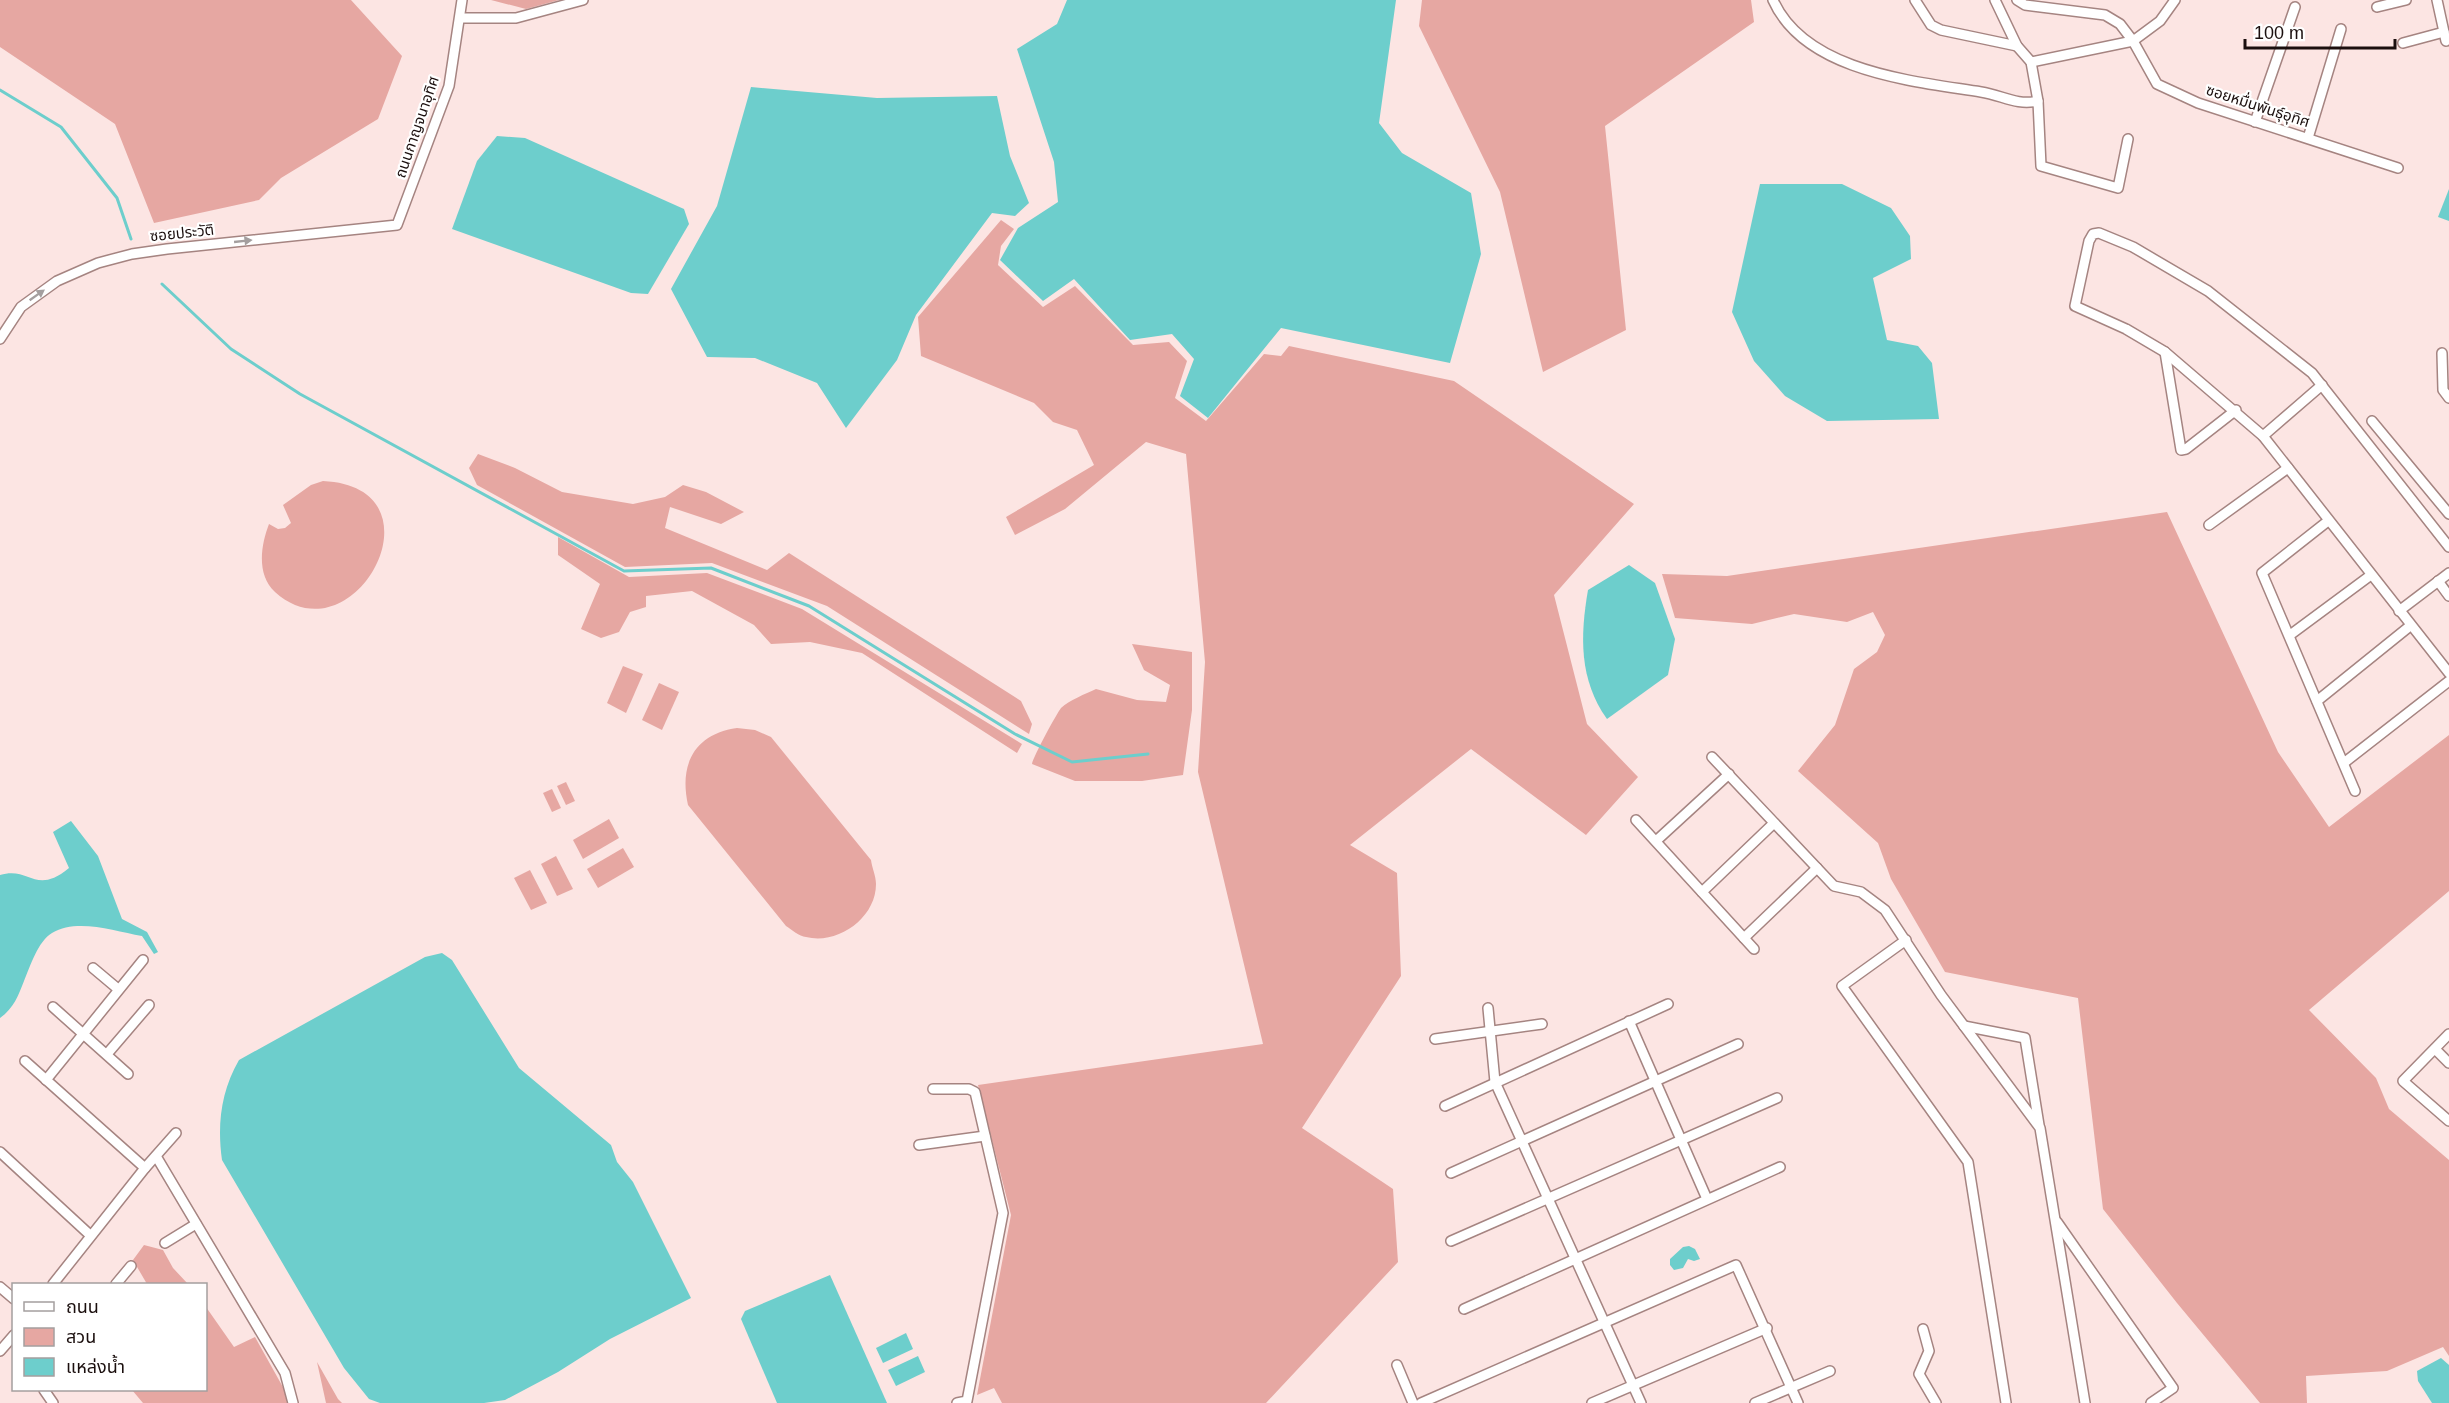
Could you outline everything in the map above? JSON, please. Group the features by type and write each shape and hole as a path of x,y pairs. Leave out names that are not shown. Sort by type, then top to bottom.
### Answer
{"street":[{"name":"ถนนกาญจนาอุทิศ","path":"397,225 449,86 462,0"},
{"path":"460,18 516,18 583,0"},
{"path":"1773,0 1781,18 1835,59 1855,67 1916,82 1986,93 2023,104 2038,101"},
{"path":"1915,0 1931,25 1941,30 2017,46"},
{"path":"1995,0 2017,46 2031,62 2038,101 2041,165 2118,188 2128,139"},
{"name":"ซอยหมื่นพันธุ์อุทิศ","path":"2017,0 2025,5 2105,15 2120,24 2133,40 2157,84 2198,103 2398,168"},
{"path":"2031,62 2133,40 2160,21 2175,0"},
{"path":"2377,7 2406,0"},
{"path":"2403,43 2445,29 2437,0"},
{"path":"2255,122 2295,8"},
{"path":"2308,138 2341,29"},
{"name":"ซอยประวัติ","path":"0,339 21,307 57,281 98,263 132,254 167,249 397,225"},
{"path":"2449,547 2312,374 2208,291 2133,247 2098,233 2093,234 2089,241 2074,306 2126,329 2165,352 2236,410 2263,436 2449,673"},
{"path":"2165,352 2181,450 2186,449 2236,410"},
{"path":"2442,353 2443,390 2449,398"},
{"path":"2263,436 2322,385"},
{"path":"2372,421 2449,514"},
{"path":"2209,525 2288,468"},
{"path":"2328,521 2262,573 2345,762 2355,790"},
{"path":"2399,611 2449,573"},
{"path":"2290,635 2371,575"},
{"path":"2438,581 2449,596"},
{"path":"2317,701 2410,626"},
{"path":"2345,762 2449,681"},
{"path":"1712,757 1834,886 1861,892 1885,910 1964,1026 2040,1128"},
{"path":"1656,842 1729,774"},
{"path":"1636,820 1754,948"},
{"path":"1702,892 1774,823"},
{"path":"1744,938 1817,868"},
{"path":"1906,940 1842,986 1968,1162 2006,1403"},
{"path":"46,1080 143,960"},
{"path":"93,968 118,989"},
{"path":"1445,1106 1668,1004"},
{"path":"107,1054 149,1005"},
{"path":"52,1007 128,1074"},
{"path":"1488,1008 1495,1082 1641,1403"},
{"path":"1629,1021 1707,1199"},
{"path":"1435,1039 1542,1024"},
{"path":"1964,1026 2025,1038 2085,1403"},
{"path":"2449,1034 2403,1081 2449,1121"},
{"path":"1451,1173 1738,1044"},
{"path":"2435,1049 2449,1063"},
{"path":"25,1061 145,1168"},
{"path":"933,1089 972,1089 1003,1213 967,1401 957,1403"},
{"path":"1451,1241 1777,1098"},
{"path":"54,1283 90,1235 176,1133"},
{"path":"919,1145 985,1136"},
{"path":"0,1152 90,1235"},
{"path":"156,1156 285,1373 293,1403"},
{"path":"1464,1309 1780,1167"},
{"path":"2055,1218 2173,1388 2151,1403"},
{"path":"165,1243 196,1224"},
{"path":"1421,1403 1736,1265 1767,1328 1798,1403"},
{"path":"117,1283 131,1266"},
{"path":"0,1287 12,1297"},
{"path":"1592,1403 1767,1328"},
{"path":"1923,1329 1929,1351 1919,1374 1936,1403"},
{"path":"0,1351 12,1340"},
{"path":"1397,1365 1413,1403"},
{"path":"1755,1403 1830,1371"}],"green space":[{"path":"0,0 351,0 402,56 378,119 281,178 259,200 154,223 115,124 0,47"},
{"path":"491,0 559,0 526,9"},
{"path":"1422,0 1751,0 1754,22 1605,126 1626,330 1543,372 1500,192 1419,26"},
{"path":"1001,220 1014,229 1001,246 998,265 1043,307 1075,286 1133,345 1169,342 1187,361 1175,398 1206,421 1264,354 1281,356 1289,346 1454,381 1634,504 1554,595 1587,724 1638,777 1586,835 1471,749 1350,845 1397,873 1401,976 1302,1128 1393,1189 1398,1262 1266,1403 1002,1403 994,1388 977,1395 1011,1215 978,1085 1263,1044 1198,772 1205,662 1186,454 1146,442 1065,509 1015,535 1006,517 1094,465 1077,430 1053,422 1034,403 921,356 918,317"},
{"path":"478,454 515,468 562,492 633,504 665,497 683,485 706,492 744,512 721,524 670,507 665,528 767,570 789,553 1021,701 1032,724 1029,734 827,606 712,563 625,567 477,485 469,468"},
{"path":"323,481 360,490 380,511 384,537 376,565 358,590 334,605 305,608 275,592 269,585 263,568 262,550 269,524 278,529 285,528 291,523 283,505 311,485"},
{"path":"2167,512 2278,752 2329,827 2449,735 2449,891 2309,1010 2376,1078 2389,1109 2449,1160 2449,1356 2443,1347 2387,1371 2306,1376 2307,1403 2260,1403 2103,1209 2078,998 1945,972 1891,879 1878,843 1798,771 1835,725 1854,669 1877,652 1885,635 1873,612 1847,622 1794,614 1752,624 1675,618 1662,574 1727,576"},
{"path":"558,537 629,577 707,573 802,609 1022,744 1017,753 862,653 810,642 771,644 754,625 692,591 646,596 646,607 630,612 619,632 601,638 581,629 600,584 558,555"},
{"path":"1132,644 1192,652 1192,710 1183,775 1142,781 1075,781 1032,764 1061,708 1082,695 1096,689 1137,700 1166,702 1170,685 1144,670"},
{"path":"623,666 643,674 626,713 607,703"},
{"path":"659,683 679,692 662,730 642,720"},
{"path":"737,728 755,730 771,737 871,860 876,884 870,908 862,918 842,933 830,937 806,937 786,926 688,805 686,777 693,754 700,744 710,737 722,731"},
{"path":"566,782 575,801 566,805 557,786"},
{"path":"552,789 561,808 552,812 543,793"},
{"path":"609,819 619,838 583,859 573,840"},
{"path":"623,848 634,867 598,888 587,869"},
{"path":"556,856 573,889 557,896 541,864"},
{"path":"530,870 547,903 531,910 514,878"},
{"path":"144,1245 163,1250 173,1268 187,1283 146,1283 133,1260"},
{"path":"207,1308 234,1347 255,1337 284,1389 287,1403 143,1403 133,1391 207,1391"},
{"path":"317,1362 338,1399 342,1403 326,1403"}],"water":[{"path":"1067,0 1396,0 1379,123 1402,153 1471,193 1481,254 1450,363 1281,328 1208,418 1180,396 1194,359 1172,334 1130,340 1074,279 1043,301 1000,260 1018,228 1058,202 1054,162 1017,49 1057,24"},
{"path":"751,87 877,98 997,96 1010,156 1029,203 1015,216 992,213 916,315 897,360 846,428 817,383 755,358 707,357 671,289 717,206"},
{"path":"497,136 525,138 684,209 689,224 648,294 631,293 452,229 477,161"},
{"path":"1760,184 1842,184 1891,208 1910,236 1911,259 1873,278 1887,340 1918,346 1932,363 1939,419 1827,421 1785,396 1754,361 1732,312"},
{"path":"2449,189 2449,221 2438,217"},
{"path":"1629,565 1655,583 1675,639 1668,675 1607,719 1591,689 1587,673 1583,641 1585,607 1588,590"},
{"path":"71,821 98,856 122,919 147,932 158,952 154,954 142,936 96,927 73,926 52,933 35,955 15,1001 0,1018 0,875 10,873 48,880 69,868 53,832"},
{"path":"442,953 452,960 519,1068 611,1145 617,1162 633,1182 691,1298 610,1339 558,1372 505,1400 484,1403 380,1403 369,1399 344,1368 222,1160 220,1121 224,1096 239,1060 425,957"},
{"path":"1689,1246 1695,1249 1700,1259 1694,1261 1688,1259 1683,1268 1674,1270 1670,1265 1670,1259 1683,1247"},
{"path":"830,1275 887,1403 777,1403 741,1319 745,1311"},
{"path":"906,1333 913,1349 883,1363 876,1348"},
{"path":"918,1356 925,1372 896,1386 888,1370"},
{"path":"2441,1358 2449,1365 2449,1403 2432,1403 2418,1381 2417,1371"}],"waterway":[{"path":"0,90 61,127 117,198 131,239"},
{"path":"162,284 231,349 300,394 624,571 711,568 809,606 1015,734 1072,762 1148,754"}]}
